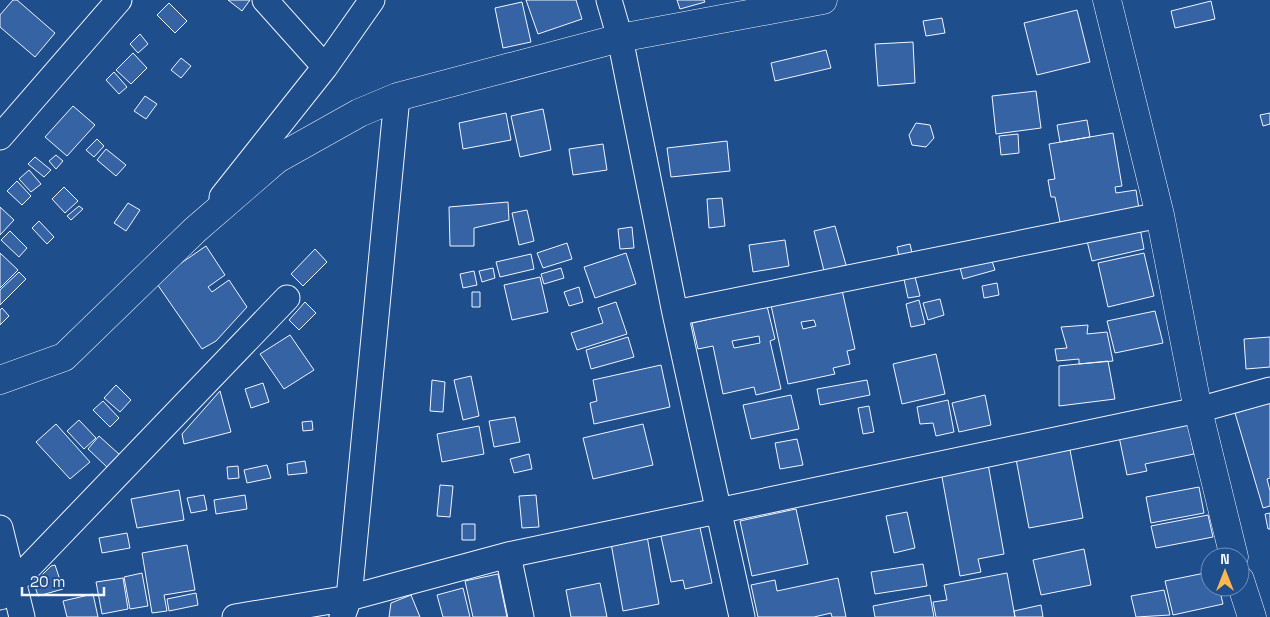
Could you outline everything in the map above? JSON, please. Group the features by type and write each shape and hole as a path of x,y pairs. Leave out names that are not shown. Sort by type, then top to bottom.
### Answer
{"street":[{"path":"0,137 119,0"},
{"path":"265,0 325,67"},
{"path":"195,230 325,67 372,0"},
{"path":"609,0 620,38 676,313 742,617"},
{"path":"0,380 64,357 195,230 277,159 358,113 397,98 620,38 823,0"},
{"path":"1107,0 1160,215 1198,410 1232,547"},
{"path":"346,607 397,98"},
{"path":"676,313 1160,215"},
{"path":"7,590 286,298"},
{"path":"235,617 346,607 508,555 1198,410 1270,390"},
{"path":"0,528 7,590 22,617"},
{"path":"508,555 521,617"},
{"path":"1246,597 1252,617"}],"building":[{"path":"13,0 17,0 55,33 35,57 0,27 0,15"},
{"path":"228,0 250,0 242,11"},
{"path":"526,0 576,0 582,19 538,34"},
{"path":"677,0 704,0 705,2 680,9"},
{"path":"1211,1 1215,19 1175,28 1171,11"},
{"path":"522,2 531,42 503,48 495,8"},
{"path":"169,3 187,21 175,33 157,15"},
{"path":"1077,10 1090,62 1037,75 1024,23"},
{"path":"942,18 945,33 926,36 923,21"},
{"path":"140,34 148,44 138,53 130,44"},
{"path":"913,42 915,83 878,86 875,44"},
{"path":"826,50 831,68 775,81 771,63"},
{"path":"133,53 147,68 131,84 116,70"},
{"path":"181,58 191,66 181,78 171,70"},
{"path":"114,72 127,87 119,94 106,80"},
{"path":"1036,91 1041,128 996,134 992,96"},
{"path":"145,96 157,104 146,119 134,111"},
{"path":"73,106 95,125 67,156 45,137"},
{"path":"543,109 551,150 520,157 511,116"},
{"path":"506,113 511,140 463,149 459,123"},
{"path":"1270,113 1270,124 1263,126 1260,115"},
{"path":"1087,120 1090,137 1060,142 1057,125"},
{"path":"916,123 930,125 934,138 926,147 912,145 909,135"},
{"path":"1113,133 1122,186 1115,187 1116,193 1136,190 1139,209 1060,222 1055,197 1051,197 1048,180 1055,179 1049,144"},
{"path":"1018,134 1019,153 1001,155 999,136"},
{"path":"97,139 104,146 94,157 86,150"},
{"path":"727,141 730,171 671,177 667,148"},
{"path":"603,144 607,170 573,175 569,149"},
{"path":"106,149 126,165 116,176 97,160"},
{"path":"56,155 63,161 56,169 49,161"},
{"path":"35,157 51,170 44,177 28,164"},
{"path":"29,170 41,184 31,192 19,179"},
{"path":"17,181 31,196 22,205 7,191"},
{"path":"64,187 78,201 65,213 52,199"},
{"path":"722,198 725,226 709,228 707,199"},
{"path":"508,202 509,220 474,228 474,246 450,246 449,207"},
{"path":"128,203 140,210 126,231 114,223"},
{"path":"79,206 83,209 71,220 67,216"},
{"path":"0,207 14,220 0,235"},
{"path":"527,210 534,241 519,245 512,213"},
{"path":"39,221 54,237 47,244 32,228"},
{"path":"835,226 846,265 824,271 814,231"},
{"path":"632,227 634,248 620,249 618,229"},
{"path":"1140,228 1144,249 1092,261 1087,241"},
{"path":"10,231 27,248 19,257 1,240"},
{"path":"785,240 789,266 753,272 749,245"},
{"path":"567,243 572,259 543,268 537,253"},
{"path":"910,244 912,253 899,256 897,247"},
{"path":"206,246 225,275 208,287 212,292 229,280 247,307 216,341 202,349 155,281"},
{"path":"315,249 327,262 303,286 291,274"},
{"path":"0,253 18,270 0,288"},
{"path":"626,253 636,284 595,298 584,267"},
{"path":"1144,253 1154,296 1108,307 1098,263"},
{"path":"531,254 534,269 500,277 496,262"},
{"path":"990,255 995,270 963,279 959,264"},
{"path":"493,268 495,278 482,282 479,271"},
{"path":"561,268 564,278 544,284 541,274"},
{"path":"474,271 477,285 463,288 460,274"},
{"path":"19,272 26,279 0,305 0,290"},
{"path":"540,277 548,312 512,320 504,285"},
{"path":"915,277 920,296 908,298 904,279"},
{"path":"997,283 999,295 984,298 982,286"},
{"path":"579,287 583,302 569,306 564,292"},
{"path":"842,290 855,349 847,351 850,364 833,368 835,374 788,384 771,305","holes":["814,320 816,326 803,329 801,322"]},
{"path":"472,292 480,292 480,307 472,307"},
{"path":"940,299 944,315 928,320 923,303"},
{"path":"919,300 925,324 911,327 906,304"},
{"path":"305,302 316,313 299,330 289,320"},
{"path":"616,302 627,334 577,350 571,333 603,323 598,308"},
{"path":"767,306 775,339 770,341 781,389 756,395 754,387 723,394 713,346 698,349 692,323","holes":["759,336 760,343 734,348 732,341"]},
{"path":"2,308 9,316 0,325 0,310"},
{"path":"1155,311 1163,343 1115,353 1107,321"},
{"path":"1088,325 1087,334 1107,332 1113,361 1079,364 1079,359 1057,361 1055,349 1067,348 1061,327"},
{"path":"290,335 314,370 284,389 260,354"},
{"path":"628,337 634,357 591,369 586,350"},
{"path":"1270,337 1270,367 1246,369 1244,339"},
{"path":"936,354 945,394 902,404 893,364"},
{"path":"1108,361 1115,399 1059,406 1059,366"},
{"path":"661,365 670,407 594,424 590,403 597,401 593,380"},
{"path":"471,376 479,416 463,420 454,380"},
{"path":"432,380 445,382 443,412 430,411"},
{"path":"867,380 870,395 820,405 817,389"},
{"path":"263,383 269,402 251,408 245,389"},
{"path":"116,385 131,400 120,412 104,398"},
{"path":"220,391 231,432 184,444 182,434"},
{"path":"791,395 799,429 751,439 743,405"},
{"path":"985,395 991,425 959,432 952,403"},
{"path":"948,400 954,432 936,436 933,423 920,424 917,407"},
{"path":"103,401 119,418 110,427 93,410"},
{"path":"1270,403 1270,478 1267,479 1270,491 1270,506 1263,508 1235,413"},
{"path":"869,406 874,432 863,434 858,408"},
{"path":"1186,413 1194,454 1145,464 1147,471 1127,475 1117,427"},
{"path":"515,417 520,442 494,447 489,421"},
{"path":"79,420 96,438 84,449 67,431"},
{"path":"312,421 313,430 303,431 302,422"},
{"path":"56,424 90,462 70,479 36,442"},
{"path":"643,424 653,465 593,479 583,438"},
{"path":"479,426 484,454 442,462 437,434"},
{"path":"99,436 120,455 108,468 88,449"},
{"path":"797,439 803,465 780,469 775,443"},
{"path":"1070,450 1083,518 1029,528 1016,459"},
{"path":"529,454 532,469 514,473 510,459"},
{"path":"987,458 1004,554 978,559 981,572 960,576 940,466"},
{"path":"305,461 307,473 288,475 287,464"},
{"path":"267,465 271,478 247,483 244,470"},
{"path":"238,466 239,478 228,479 227,467"},
{"path":"440,485 453,486 450,517 437,516"},
{"path":"1199,487 1204,513 1151,523 1146,497"},
{"path":"179,490 184,520 137,528 131,499"},
{"path":"204,495 207,510 191,513 187,498"},
{"path":"245,495 247,509 216,514 214,500"},
{"path":"536,495 539,527 522,528 519,496"},
{"path":"796,509 808,564 752,576 740,521"},
{"path":"907,512 915,548 894,553 886,516"},
{"path":"1270,513 1270,529 1268,529 1265,514"},
{"path":"1208,515 1213,537 1156,548 1151,526"},
{"path":"699,523 712,583 685,589 683,580 671,582 660,532"},
{"path":"462,524 475,524 475,540 462,540"},
{"path":"127,533 130,548 102,553 99,538"},
{"path":"647,536 659,604 623,611 611,543"},
{"path":"187,545 195,590 164,595 167,611 152,613 142,553"},
{"path":"1084,549 1091,585 1041,595 1033,560"},
{"path":"923,564 927,586 875,594 871,572"},
{"path":"55,565 63,589 38,596 34,583 51,566"},
{"path":"142,573 148,606 130,609 124,577"},
{"path":"1007,573 1015,617 936,617 933,602 947,600 944,585"},
{"path":"498,574 507,617 473,617 465,581"},
{"path":"1200,574 1200,597 1221,597 1223,604 1173,615 1165,581"},
{"path":"123,578 128,609 102,614 96,582"},
{"path":"838,578 846,617 832,617 831,613 814,617 758,617 751,585 775,580 777,591"},
{"path":"600,583 607,617 571,617 566,590"},
{"path":"463,588 470,617 443,617 437,595"},
{"path":"1164,590 1170,615 1136,617 1131,596"},
{"path":"196,593 198,605 169,611 167,599"},
{"path":"93,594 98,617 67,617 63,601"},
{"path":"411,595 420,617 389,617 391,603"},
{"path":"930,595 934,617 875,617 873,606"},
{"path":"1041,605 1043,617 1015,617 1014,611"}]}
